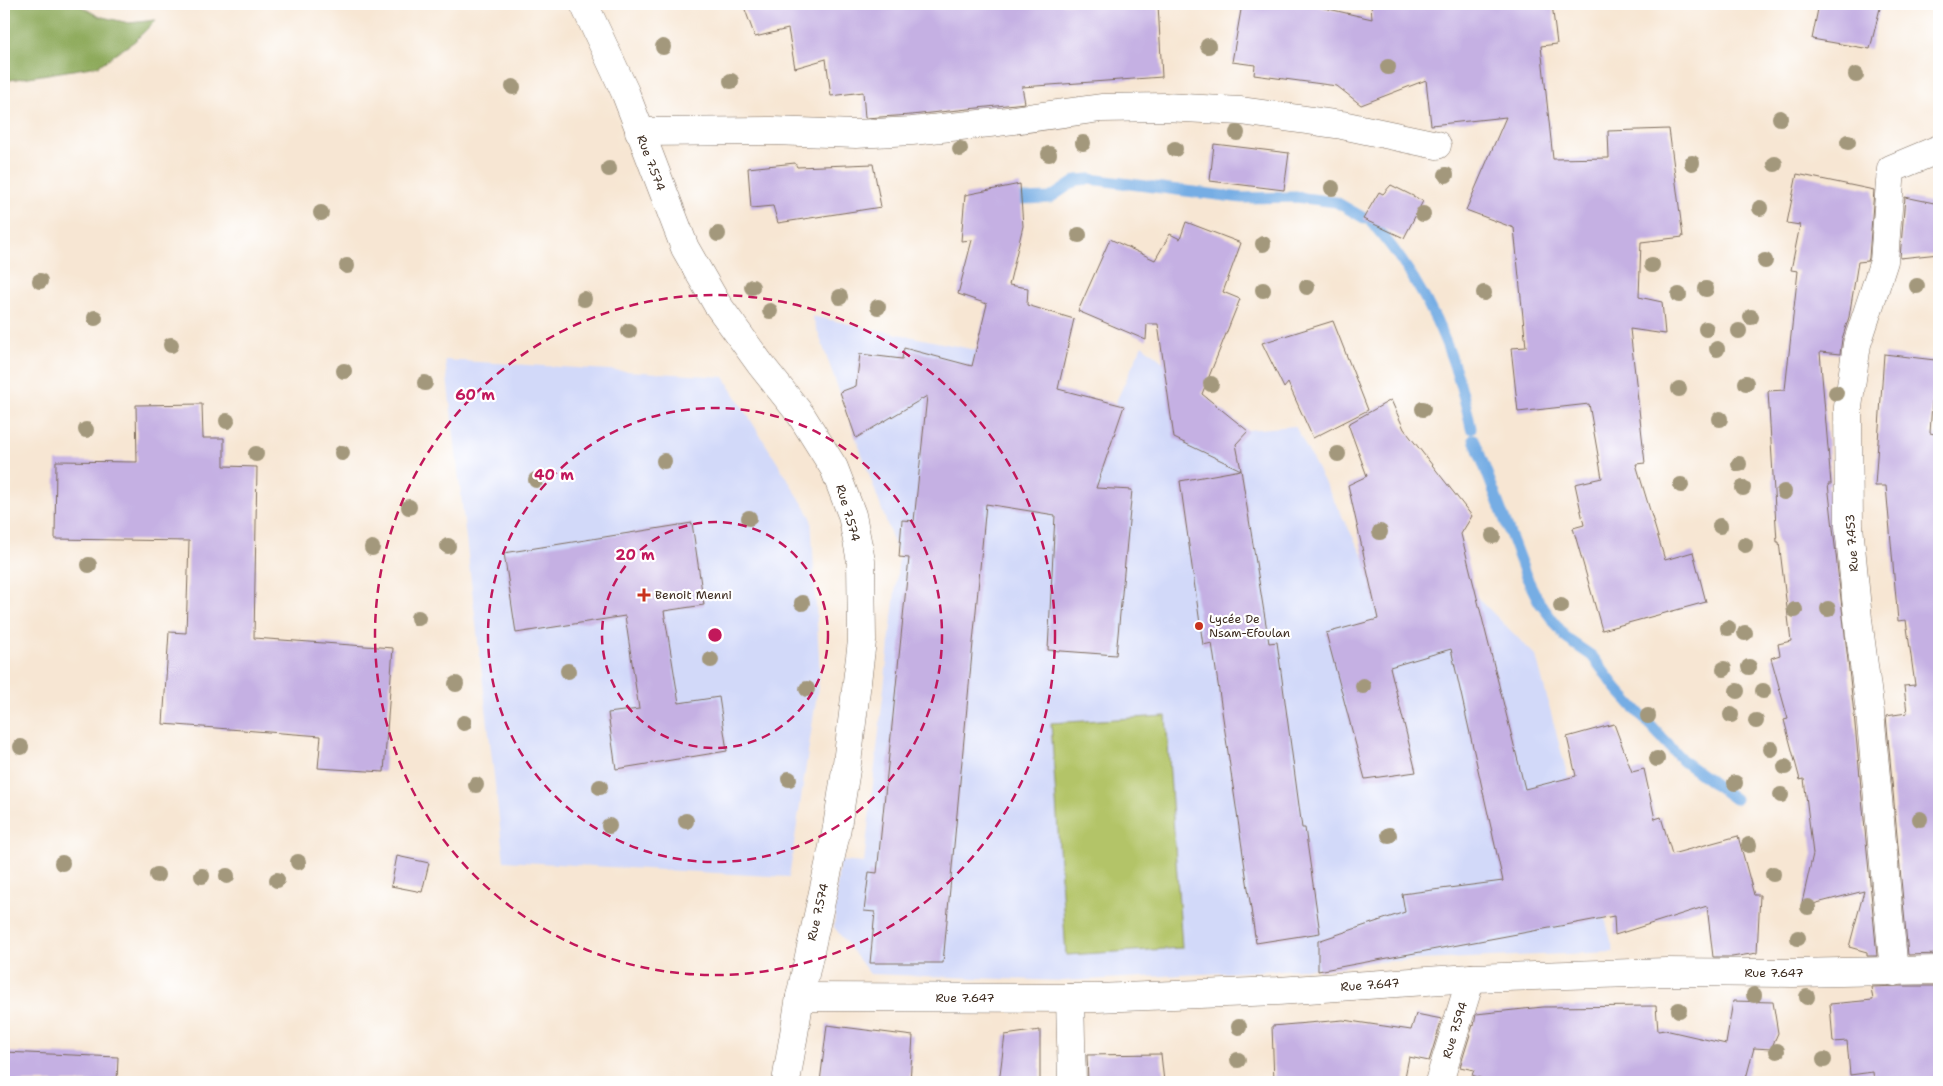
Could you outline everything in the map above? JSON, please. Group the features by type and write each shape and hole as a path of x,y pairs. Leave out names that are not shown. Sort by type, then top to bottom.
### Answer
{"street":[{"name":"Rue 7.574","path":"584,4 625,92 685,248 712,296 761,365 801,414 834,468 852,515 861,561 862,641 847,763 836,833 800,997 786,1082"},
{"path":"639,132 772,131 865,134 999,122 1101,108 1165,107 1241,112 1342,125 1436,145"},
{"name":"Rue 7.453","path":"1894,972 1870,712 1858,619 1850,526 1848,406 1857,344 1884,261 1892,169 1939,149"},
{"name":"Rue 7.647","path":"800,997 1070,998 1278,991 1471,978 1666,972 1793,974 1939,970"},
{"name":"Rue 7.594","path":"1440,1082 1471,978"},
{"path":"1070,998 1072,1082"}],"shaded area":[{"name":"Lycée De Nsam-Efoulan","path":"812,316 1014,358 1007,375 1115,404 1142,345 1247,430 1295,426 1364,558 1461,534 1476,596 1536,656 1614,952 1370,962 1341,967 1063,981 870,974 834,927 839,861 864,863 899,557"},
{"name":"Benoit Menni","path":"445,360 724,377 811,517 820,674 789,877 504,861"}],"green space":[{"path":"4,4 77,4 98,16 129,23 156,20 135,41 98,66 4,81"},
{"path":"1166,716 1182,948 1066,955 1051,723"}],"building":[{"path":"743,4 1158,4 1162,77 1022,87 1025,103 865,118 863,92 831,96 826,59 795,68 788,29 755,37"},
{"path":"1242,4 1307,4 1372,19 1371,4 1552,4 1557,44 1541,46 1553,159 1609,158 1608,131 1669,129 1683,237 1641,242 1639,297 1662,302 1665,334 1630,329 1645,463 1636,464 1665,560 1693,552 1706,602 1602,630 1573,528 1584,525 1575,484 1602,478 1589,404 1518,412 1511,348 1526,347 1514,228 1466,210 1506,117 1431,125 1426,80 1361,105 1337,86 1254,75 1255,65 1232,62"},
{"path":"1819,4 1881,4 1870,49 1812,39"},
{"path":"1214,144 1289,153 1284,190 1210,181"},
{"path":"795,163 797,167 873,164 881,207 778,223 773,206 751,208 748,168"},
{"path":"1797,174 1874,190 1869,258 1868,261 1858,262 1849,317 1842,339 1840,354 1820,352 1831,484 1828,484 1854,714 1877,956 1867,956 1867,952 1849,947 1864,891 1801,907 1813,854 1804,779 1800,780 1784,720 1788,719 1771,658 1780,655 1778,644 1791,641 1779,542 1777,542 1768,391 1785,390 1798,271 1791,270 1800,225 1787,223"},
{"path":"1020,184 1023,226 1009,285 1028,288 1027,305 1074,319 1058,389 1124,406 1096,488 1132,490 1116,655 1048,650 1055,515 986,504 943,963 870,963 875,912 864,911 869,872 877,873 909,558 899,557 902,520 914,521 927,396 856,438 840,392 856,386 860,354 902,359 904,348 972,366 987,304 958,294 972,240 961,241 965,195"},
{"path":"1391,185 1423,201 1404,238 1363,219 1379,192 1383,194"},
{"path":"1905,197 1939,204 1939,254 1900,258"},
{"path":"1186,222 1241,243 1223,292 1240,299 1202,394 1248,431 1236,444 1241,470 1174,438 1158,324 1147,324 1146,340 1078,311 1110,239 1155,260 1170,234 1180,239"},
{"path":"1333,321 1368,410 1313,438 1288,383 1284,388 1262,343"},
{"path":"1884,354 1935,360 1930,433 1939,435 1939,954 1908,955 1886,716 1907,713 1904,686 1915,685 1906,620 1898,621 1886,486 1875,486"},
{"path":"1391,400 1404,429 1472,516 1461,534 1525,789 1576,776 1567,737 1614,724 1632,772 1644,769 1655,819 1661,817 1672,854 1738,836 1754,895 1760,895 1757,953 1732,957 1713,957 1707,906 1615,935 1614,916 1318,971 1318,941 1405,912 1402,894 1503,881 1451,649 1390,667 1416,772 1365,779 1326,633 1378,619 1348,485 1367,476 1348,424"},
{"path":"202,404 203,438 224,438 224,466 257,467 254,638 393,648 384,772 318,768 321,736 163,724 169,632 186,633 189,541 55,539 56,461 137,462 136,405"},
{"path":"1241,470 1269,643 1277,642 1302,828 1305,828 1320,933 1256,943 1212,643 1203,645 1180,481"},
{"path":"692,523 704,605 664,611 679,703 719,697 727,751 616,769 608,713 639,709 625,616 516,633 504,553"},
{"path":"397,856 429,863 422,892 391,886"},
{"path":"1939,986 1939,1082 1874,1082 1873,1072 1850,1075 1847,1041 1833,1042 1830,1004 1873,1000 1871,987"},
{"path":"1733,1001 1773,1002 1778,1033 1771,1049 1754,1048 1745,1082 1491,1082 1472,1075 1474,1070 1460,1067 1474,1026 1476,1014 1543,1007 1656,1006 1658,1031 1665,1030 1726,1044"},
{"path":"1416,1014 1442,1019 1429,1061 1409,1057 1404,1082 1274,1082 1272,1026 1343,1020 1411,1030"},
{"path":"827,1025 913,1036 910,1082 820,1082"},
{"path":"1040,1030 1040,1082 999,1082 1005,1035"},
{"path":"4,1052 118,1057 117,1082 4,1082"},
{"path":"1161,1054 1164,1082 1088,1082 1087,1055"}],"waterway":[{"path":"1021,199 1050,198 1077,180 1090,179 1242,198 1296,197 1336,202 1364,218"},
{"path":"1372,223 1408,269 1435,319 1447,345 1456,372 1471,428"},
{"path":"1474,439 1526,576 1539,602 1567,639 1592,656 1617,689 1683,761 1735,799"}],"place":[{"name":"Benoit Menni","path":"644,595"},
{"name":"Lycée De Nsam-Efoulan","path":"1199,626"}]}
